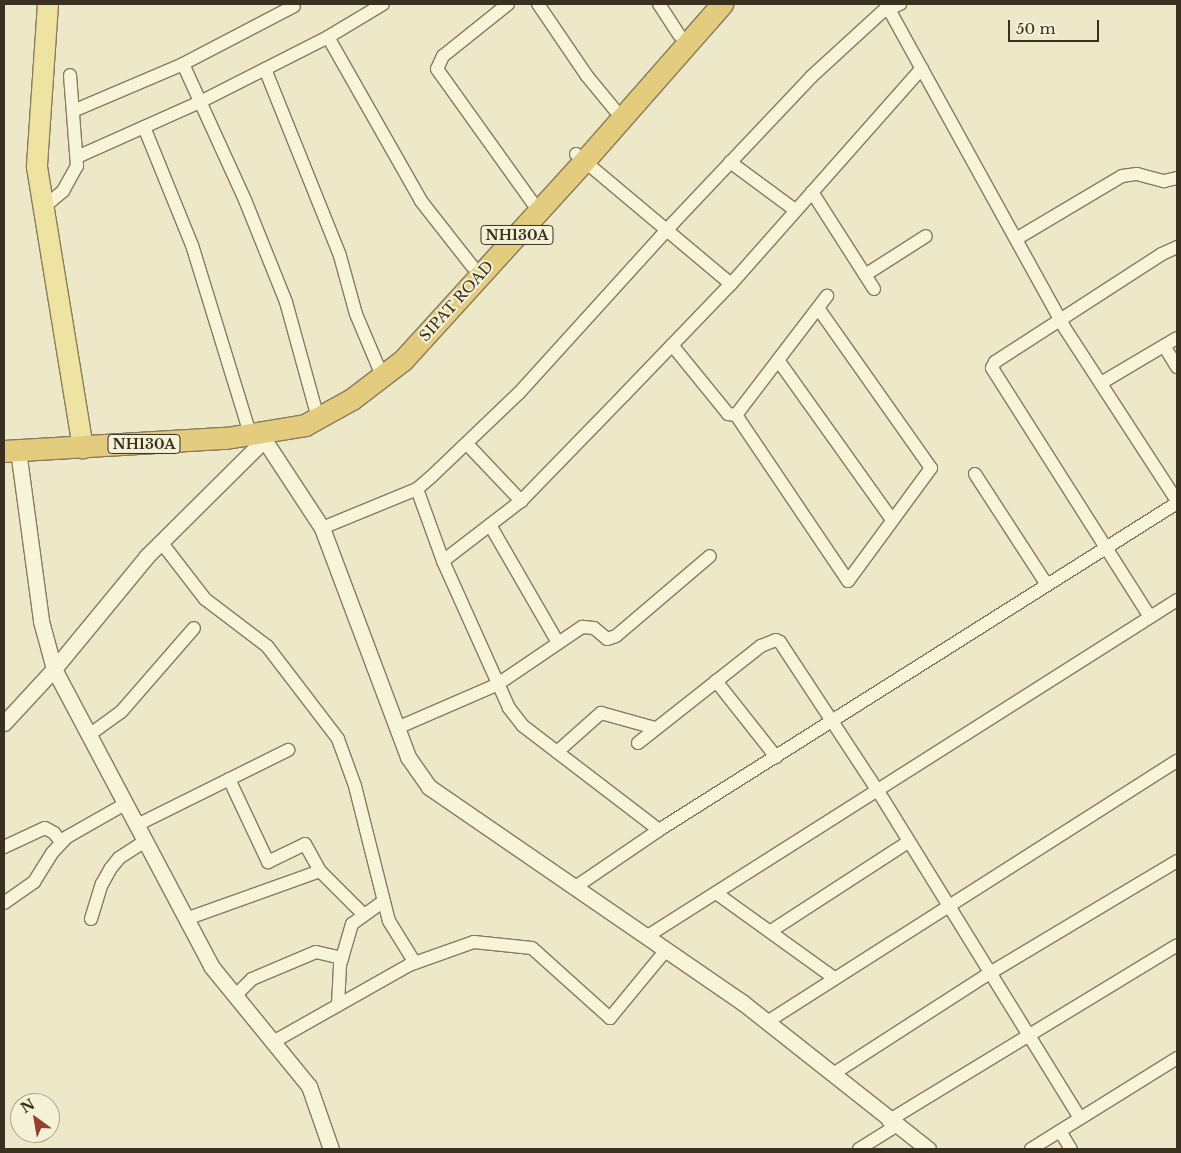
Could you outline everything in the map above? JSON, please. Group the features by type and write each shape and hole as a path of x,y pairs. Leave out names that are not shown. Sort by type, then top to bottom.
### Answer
{"highway":[{"name":"SIPAT ROAD","path":"380,372 472,266 580,157 615,110 707,4"},
{"name":"SIPAT ROAD","path":"11,450 83,448 258,436 284,428 316,412 380,372 722,4"}],"main road":[{"path":"48,4 38,123 37,167 83,448"}],"street":[{"path":"77,157 200,102 328,37 383,4"},
{"path":"508,4 443,56 437,69 533,203"},
{"path":"538,4 587,76 615,110"},
{"path":"659,4 679,35"},
{"path":"322,528 417,489 467,444 519,393 666,230 811,76 892,5 922,68 1061,322 1177,502 659,830 574,888"},
{"path":"73,111 183,64 294,6"},
{"path":"328,37 421,201 472,266"},
{"path":"183,64 245,200 286,302 316,412"},
{"path":"442,561 521,501 731,284 922,68"},
{"path":"265,69 340,256 356,314 380,372"},
{"path":"44,207 72,179 77,157 70,75"},
{"path":"144,127 192,245 258,436 322,528 408,757 429,786 767,1022 892,1124 928,1149"},
{"path":"580,157 731,284"},
{"path":"730,162 795,210"},
{"path":"1016,239 1122,176 1136,174 1164,181 1177,178"},
{"path":"812,192 874,289"},
{"path":"865,275 926,236"},
{"path":"1150,617 992,368 994,362 1061,322 1162,254 1177,247"},
{"path":"736,415 827,296"},
{"path":"672,345 728,414 736,415 848,580 931,468 818,308"},
{"path":"1101,383 1177,338"},
{"path":"1164,346 1177,367"},
{"path":"778,360 892,520"},
{"path":"4,723 54,669 161,542 258,436"},
{"path":"467,444 521,501"},
{"path":"11,450 41,621 54,669 211,966 309,1086 332,1149"},
{"path":"975,474 1047,585"},
{"path":"417,489 442,561 509,708 523,726 659,830"},
{"path":"490,525 558,643"},
{"path":"161,542 205,599 267,646 338,739 355,786 389,921 415,963"},
{"path":"397,728 498,684 558,643 588,626 606,639 616,636 710,556"},
{"path":"646,937 1177,600"},
{"path":"89,735 121,712 194,628"},
{"path":"638,743 761,646 776,640 784,646 878,790 948,908 1080,1118"},
{"path":"716,681 776,757"},
{"path":"557,752 601,713 655,728"},
{"path":"137,825 288,750"},
{"path":"767,1022 833,977 948,908 1177,761"},
{"path":"229,779 268,862 305,844 320,871 364,915"},
{"path":"4,903 34,882 61,842 125,804"},
{"path":"4,847 45,828 61,842"},
{"path":"91,919 102,884 111,868 119,858 145,841"},
{"path":"770,931 908,842"},
{"path":"833,1074 990,973 1177,861"},
{"path":"186,919 320,871"},
{"path":"716,893 833,977"},
{"path":"338,1005 342,958 352,924 384,901"},
{"path":"272,1042 415,963 474,942 532,948 610,1018 666,950"},
{"path":"859,1149 892,1124 1028,1035 1177,945"},
{"path":"235,996 252,979 316,952 342,958"},
{"path":"1031,1149 1177,1058"},
{"path":"1060,1131 1072,1149"}]}
